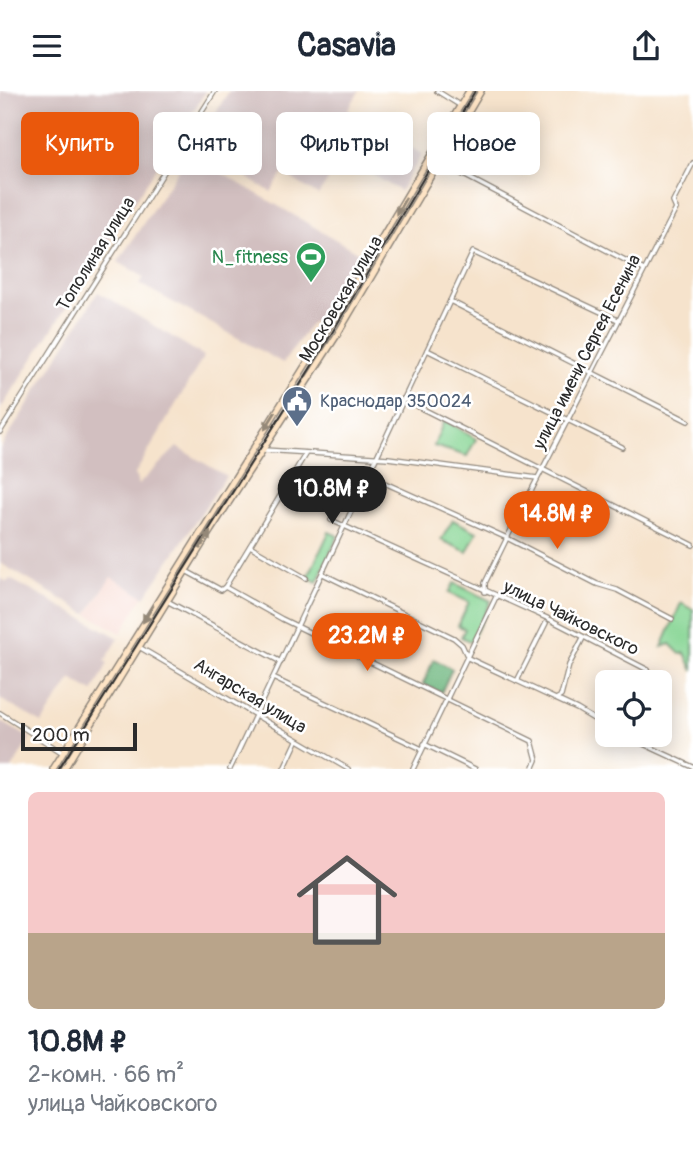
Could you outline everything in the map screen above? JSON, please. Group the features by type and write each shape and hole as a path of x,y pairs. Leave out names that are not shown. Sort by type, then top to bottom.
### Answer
{"street":[{"name":"Тополиная улица","path":"0,432 215,91"},
{"path":"437,91 462,104 472,106"},
{"name":"Московская улица","path":"457,112 469,91"},
{"name":"Московская улица","path":"469,112 481,91"},
{"name":"Московская улица","path":"58,769 64,751 318,345 427,163"},
{"name":"улица имени Сергея Есенина","path":"485,592 485,583 542,467 676,209 673,202 693,163"},
{"name":"Московская улица","path":"58,769 73,756 167,601 346,320 430,175"},
{"path":"463,175 644,270"},
{"path":"230,769 473,253 618,320"},
{"path":"450,301 688,421"},
{"path":"427,350 622,447"},
{"path":"403,399 693,545"},
{"path":"262,450 376,457 537,478"},
{"path":"186,571 221,590 225,587 306,453"},
{"path":"368,475 507,538 672,619"},
{"name":"улица Чайковского","path":"331,520 648,670"},
{"path":"250,546 306,577"},
{"path":"322,574 453,637 462,645 468,658 595,720"},
{"path":"225,587 298,627 532,741 537,760 533,769"},
{"path":"413,769 496,597"},
{"path":"167,601 281,662"},
{"path":"517,681 546,623"},
{"path":"556,699 561,696 569,665 583,638"},
{"name":"Ангарская улица","path":"139,647 339,767 348,769"},
{"path":"273,678 475,769"},
{"path":"0,713 73,756"},
{"path":"284,769 297,741"},
{"path":"650,747 693,767"}],"shaded area":[{"path":"0,91 206,91 192,112 153,112 153,173 0,410"},
{"path":"229,91 359,91 348,110 351,112 276,112 276,175 282,175 271,192 243,175 262,175 262,112 216,112"},
{"path":"413,149 422,154 413,169"},
{"path":"175,175 225,175 362,255 318,325 312,322 283,363 140,284 144,277 118,262"},
{"path":"286,175 331,175 318,195"},
{"path":"373,175 410,175 400,191"},
{"path":"98,292 204,356 135,474 138,485 177,447 226,476 145,597 111,577 87,614 0,563 0,449"},
{"path":"111,577 143,596 121,633 88,614"},
{"path":"0,578 7,582 10,579 119,638 105,661 108,663 93,692 71,679 42,723 0,699"},
{"path":"0,721 30,738 12,769 0,769"}],"green space":[{"path":"444,420 476,439 467,456 434,446"},
{"path":"453,520 477,532 467,552 441,540"},
{"path":"329,532 338,536 317,582 308,577"},
{"path":"454,583 491,601 471,642 461,637 465,629 458,626 469,602 449,593"},
{"path":"681,603 693,610 693,671 685,653 680,654 670,644 662,647"},
{"path":"434,659 452,669 441,693 423,684"}],"tram line":[{"path":"59,769 323,348 475,91"}],"place":[{"name":"N_fitness","path":"311,284"},
{"name":"Краснодар 350024","path":"297,428"}]}
